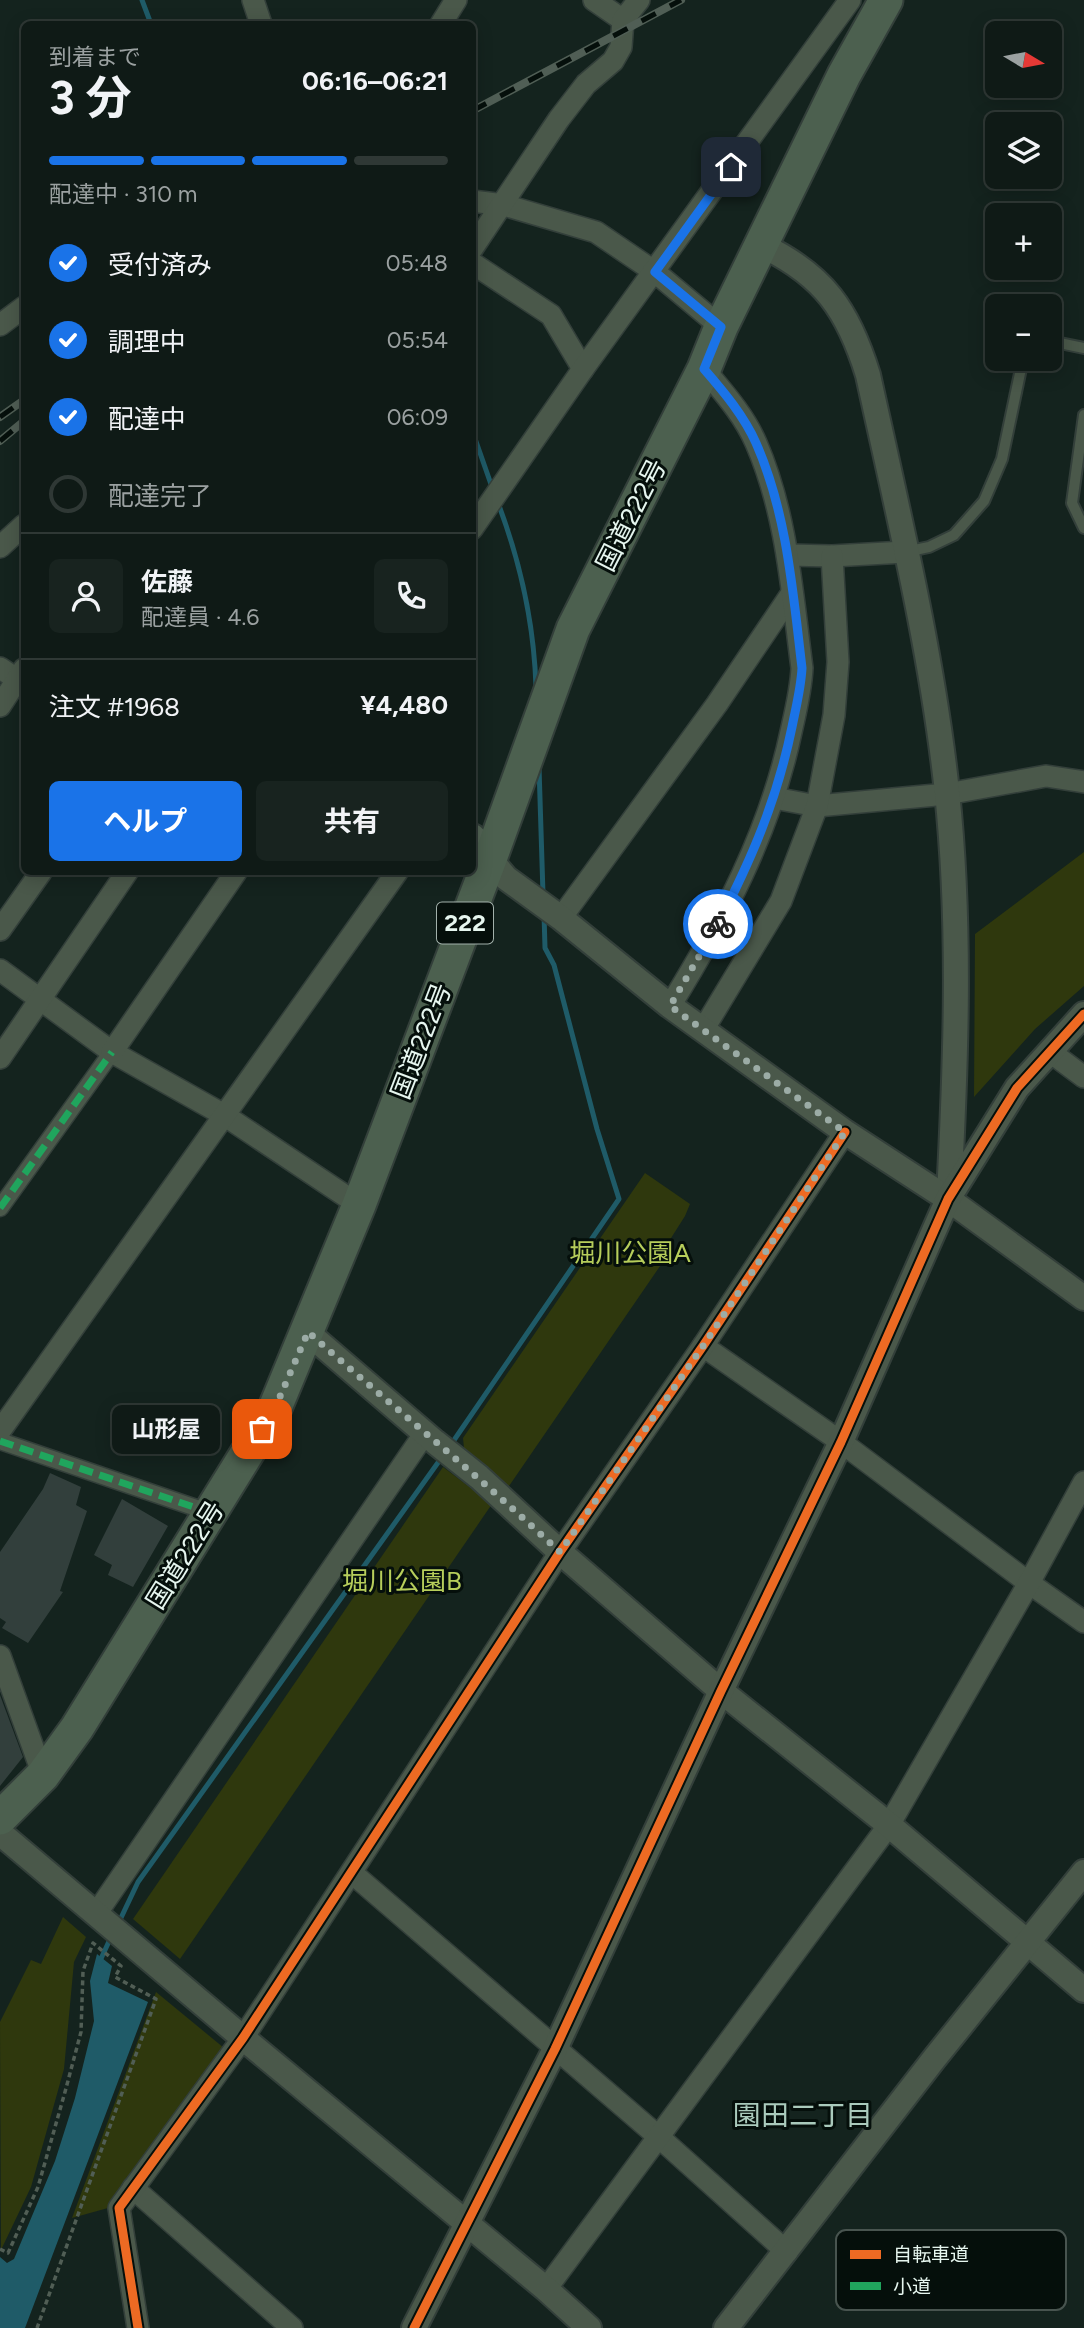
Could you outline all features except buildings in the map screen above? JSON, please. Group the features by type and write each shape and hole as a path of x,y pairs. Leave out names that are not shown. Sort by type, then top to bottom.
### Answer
{"highway":[{"name":"国道222号","path":"481,849 573,629 704,369 721,327 844,75 886,0"},
{"name":"国道222号","path":"0,1818 43,1774 77,1728 275,1408 359,1205 472,875"}],"street":[{"path":"253,0 260,21"},
{"path":"443,21 457,0"},
{"path":"594,0 623,20"},
{"path":"476,244 559,120 586,85 613,61 621,47 623,20 639,0"},
{"path":"476,523 583,369 850,0"},
{"path":"476,202 504,205 596,232 655,272 721,327"},
{"path":"761,245 784,256 807,272 843,312 857,340 868,375 933,684 947,794 956,946 957,1000 948,1199"},
{"path":"476,266 551,315 583,369"},
{"path":"0,325 21,309"},
{"path":"670,1006 710,941 765,824 785,760 801,685 802,668 788,555 774,493 756,442 733,404 704,369"},
{"path":"0,547 21,529"},
{"path":"788,555 832,556 905,552"},
{"path":"703,1030 781,901 817,806 834,715 837,676 832,556"},
{"path":"561,918 710,714 792,593"},
{"path":"0,706 14,673"},
{"path":"774,798 817,806 947,794 1046,776 1084,782"},
{"path":"481,849 506,878 561,918 670,1006 845,1132 948,1199 1084,1298"},
{"path":"0,930 39,875"},
{"path":"0,1058 125,875"},
{"path":"0,1208 234,875"},
{"path":"0,1431 395,875"},
{"path":"0,970 112,1052 224,1115 359,1205"},
{"path":"414,2328 555,2049 721,1690 841,1442 948,1199 1017,1088 1084,1014"},
{"path":"1049,1051 1084,1077"},
{"path":"138,2328 119,2208 243,2038 560,1552 703,1346 845,1132"},
{"path":"308,1332 480,1477 560,1552 721,1690 889,1825 1084,1990"},
{"path":"703,1346 841,1442 1084,1622"},
{"path":"100,1917 430,1437"},
{"path":"0,1440 211,1513"},
{"path":"546,2289 889,1825 1029,1583 1084,1482"},
{"path":"0,1656 43,1774"},
{"path":"0,1833 466,2225 546,2289 589,2328"},
{"path":"726,2328 934,2059 1084,1872"},
{"path":"352,1873 660,2138 787,2252"},
{"path":"133,2188 292,2328"}],"lane":[{"path":"1062,343 1084,348"},
{"path":"905,552 929,547 954,535 985,501 1002,459 1020,371"},
{"path":"1084,415 1072,503 1084,528"}],"path":[{"path":"0,2249 8,2253 41,2175 81,2032 83,1971 93,1943 121,1966 116,1977 156,1999 37,2328"}],"green space":[{"path":"1084,852 1084,986 1035,1029 974,1097 975,934"},
{"name":"堀川公園A","path":"645,1173 690,1204 666,1246 669,1253 507,1489 464,1448 463,1438"},
{"name":"堀川公園B","path":"443,1467 492,1504 180,1959 133,1919"},
{"path":"63,1917 86,1937 74,1962 64,2069 31,2187 1,2250 0,2022 31,1960 41,1964"},
{"path":"156,1992 224,2048 108,2208 72,2218"}],"water":[{"path":"97,1954 112,1966 108,1983 148,2002 25,2328 0,2328 0,2257 7,2263 14,2259 55,2161 75,2098 94,2021 90,1981"}],"waterway":[{"path":"142,0 150,21"},
{"path":"476,441 493,490"},
{"path":"498,503 524,594 536,687"},
{"path":"539,767 543,894"},
{"path":"450,1446 619,1199 597,1129 554,965 545,948 544,914"},
{"path":"119,1922 138,1882 442,1457"},
{"path":"99,1963 111,1937"}],"railway":[{"path":"476,109 681,0"},
{"path":"0,417 21,402"},
{"path":"0,441 21,424"}],"marked path":[{"path":"0,1208 112,1052"},
{"path":"0,1441 211,1513"}],"cycle path":[{"path":"414,2328 555,2049 721,1691 841,1442 948,1199 1017,1088 1084,1014"},
{"path":"138,2328 119,2208 243,2038 560,1552 703,1346 845,1132"}],"way so far":[{"path":"262,1429 275,1408 308,1332 435,1442 480,1477 560,1552 703,1346 845,1132 670,1006 718,924"}],"place":[{"name":"山形屋","path":"262,1429"}],"district":[{"name":"園田二丁目","path":"803,2115"}],"route":[{"path":"718,924 765,824 785,760 801,685 802,668 788,555 774,493 756,442 733,404 704,369 721,327 655,272 731,167"}]}
